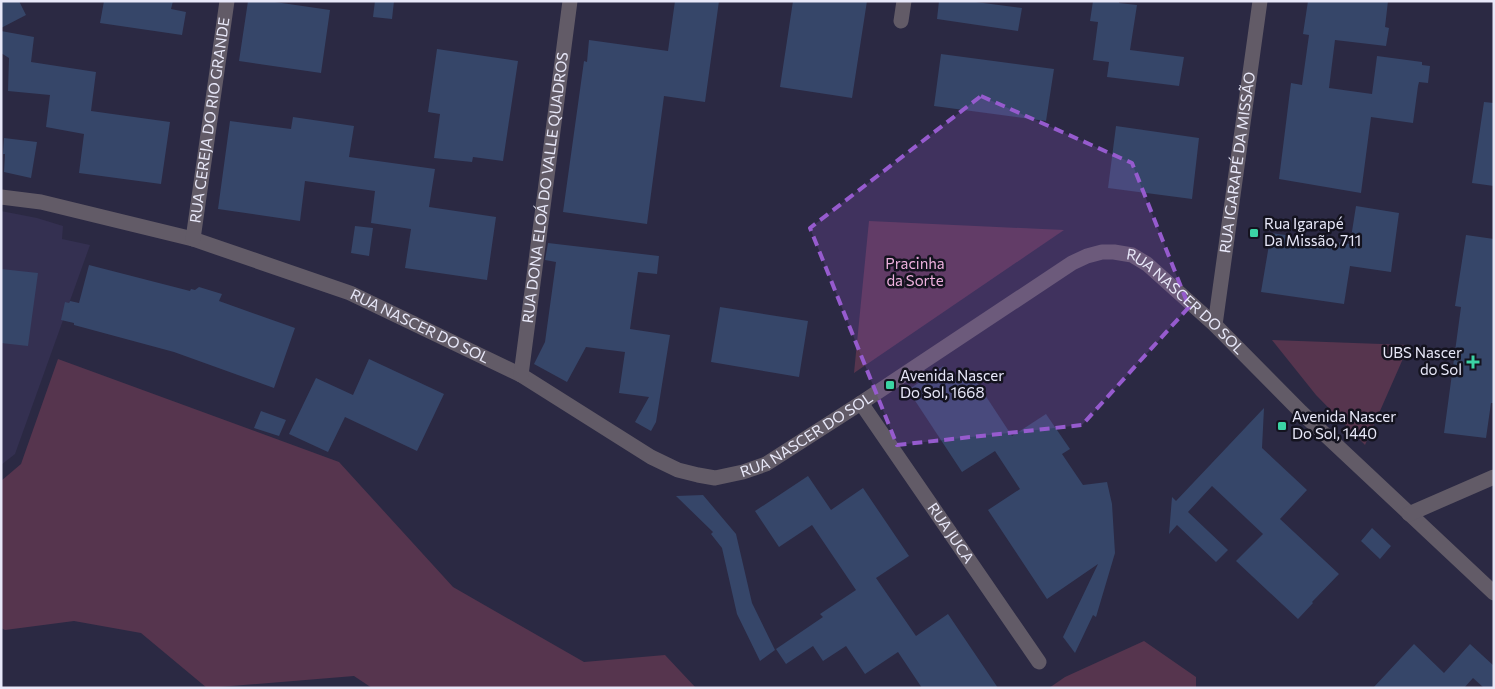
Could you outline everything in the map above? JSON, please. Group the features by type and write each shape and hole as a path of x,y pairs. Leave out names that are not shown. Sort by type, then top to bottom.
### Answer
{"street":[{"name":"RUA CEREJA DO RIO GRANDE","path":"194,239 227,1"},
{"name":"RUA DONA ELOÁ DO VALLE QUADROS","path":"521,375 570,1"},
{"path":"901,21 904,1"},
{"name":"RUA IGARAPÉ DA MISSÃO","path":"1216,325 1260,1"},
{"name":"RUA NASCER DO SOL","path":"1,197 41,202 194,239 350,293 521,375 651,457 678,470 715,478 743,472 766,464 861,404 1072,263 1102,252 1114,252 1132,256 1147,264 1216,325 1301,412 1494,593"},
{"name":"RUA JUCA","path":"861,404 1038,662"},
{"path":"1409,514 1494,477"}],"highlighted area":[{"path":"981,96 1132,163 1189,307 1082,425 897,445 810,228"}],"shaded area":[{"path":"1,211 37,218 63,226 62,239 90,245 15,454 1,465"}],"green space":[{"name":"Pracinha da Sorte","path":"869,221 1064,230 854,373"},
{"path":"1272,340 1409,345 1365,445 1316,395"},
{"path":"58,359 339,462 453,587 584,662 665,655 696,688 372,688 354,676 207,688 141,633 74,621 5,630 1,628 1,481 21,464"},
{"path":"1144,641 1196,677 1196,688 1049,688 1065,677"}],"building":[{"path":"1,1 19,1 26,15 1,28"},
{"path":"104,1 173,1 171,9 186,12 182,35 100,23"},
{"path":"248,1 268,1 330,10 321,73 239,61"},
{"path":"375,1 394,1 392,19 373,17"},
{"path":"675,1 719,1 705,102 664,96 647,224 563,212 584,61 587,62 589,40 668,51"},
{"path":"793,1 867,1 852,98 780,87"},
{"path":"939,1 968,1 1022,8 1018,31 937,19"},
{"path":"1093,1 1119,1 1119,3 1137,5 1130,50 1184,57 1179,86 1107,77 1109,62 1093,60 1098,22 1090,21"},
{"path":"1308,1 1388,1 1385,27 1389,28 1386,46 1335,40 1329,88 1372,94 1377,56 1422,62 1422,65 1430,66 1428,83 1419,82 1413,123 1371,117 1361,193 1279,179 1291,83 1302,85 1309,35 1303,34"},
{"path":"1,31 34,37 31,62 96,72 91,111 170,122 161,184 79,173 84,134 46,127 50,95 8,91 9,58 1,53"},
{"path":"437,49 518,61 503,161 473,157 472,162 434,158 440,114 428,112"},
{"path":"941,54 1054,69 1046,121 934,106"},
{"path":"1484,102 1494,103 1494,186 1472,183"},
{"path":"293,117 354,126 349,157 435,169 429,207 496,217 487,280 405,268 411,229 371,223 375,191 305,181 300,221 218,209 230,121 291,129"},
{"path":"1116,126 1199,138 1192,199 1108,188"},
{"path":"4,138 37,142 31,178 4,172"},
{"path":"1356,206 1399,213 1391,272 1350,266 1344,304 1261,292 1271,233 1350,244"},
{"path":"355,226 373,228 369,256 351,253"},
{"name":"UBS Nascer do Sol","path":"1466,235 1494,239 1494,403 1491,403 1486,438 1444,433 1461,307 1455,306"},
{"path":"548,243 659,256 657,274 638,272 630,329 670,335 656,422 651,431 635,422 649,397 619,393 625,352 586,347 567,382 534,364 545,342 556,262 545,260"},
{"path":"89,265 190,291 199,287 222,294 219,301 295,328 274,388 174,352 61,320 65,302 79,303"},
{"path":"1,269 38,273 28,346 1,343"},
{"path":"720,307 808,321 799,377 711,362"},
{"path":"369,359 444,394 417,451 345,417 328,452 289,434 316,378 353,395"},
{"path":"943,366 952,380 968,369 1012,436 1046,414 1070,449 1062,454 1083,485 1107,482 1112,504 1115,553 1096,617 1093,615 1075,653 1063,637 1098,564 1047,599 988,510 1020,489 995,451 962,472 908,390"},
{"path":"1264,408 1262,448 1307,490 1280,519 1339,574 1298,619 1236,561 1263,534 1212,486 1188,512 1228,550 1216,562 1177,525 1169,534 1172,497 1176,501"},
{"path":"261,411 286,420 279,436 254,428"},
{"path":"808,476 831,510 863,488 909,556 876,578 916,636 948,614 998,688 922,688 898,652 865,674 846,646 823,661 813,646 786,664 776,649 823,617 820,614 856,590 812,525 779,547 755,511"},
{"path":"703,495 736,534 752,603 775,650 760,661 737,614 722,548 711,534 713,532 676,496"},
{"path":"1372,528 1391,546 1380,559 1361,541"},
{"path":"1414,644 1444,673 1470,644 1494,666 1494,688 1484,688 1473,678 1464,688 1373,688"}],"place":[{"name":"Rua Igarapé Da Missão, 711","path":"1254,233"},
{"name":"UBS Nascer do Sol","path":"1473,362"},
{"name":"Avenida Nascer Do Sol, 1668","path":"890,385"},
{"name":"Avenida Nascer Do Sol, 1440","path":"1282,426"}]}
